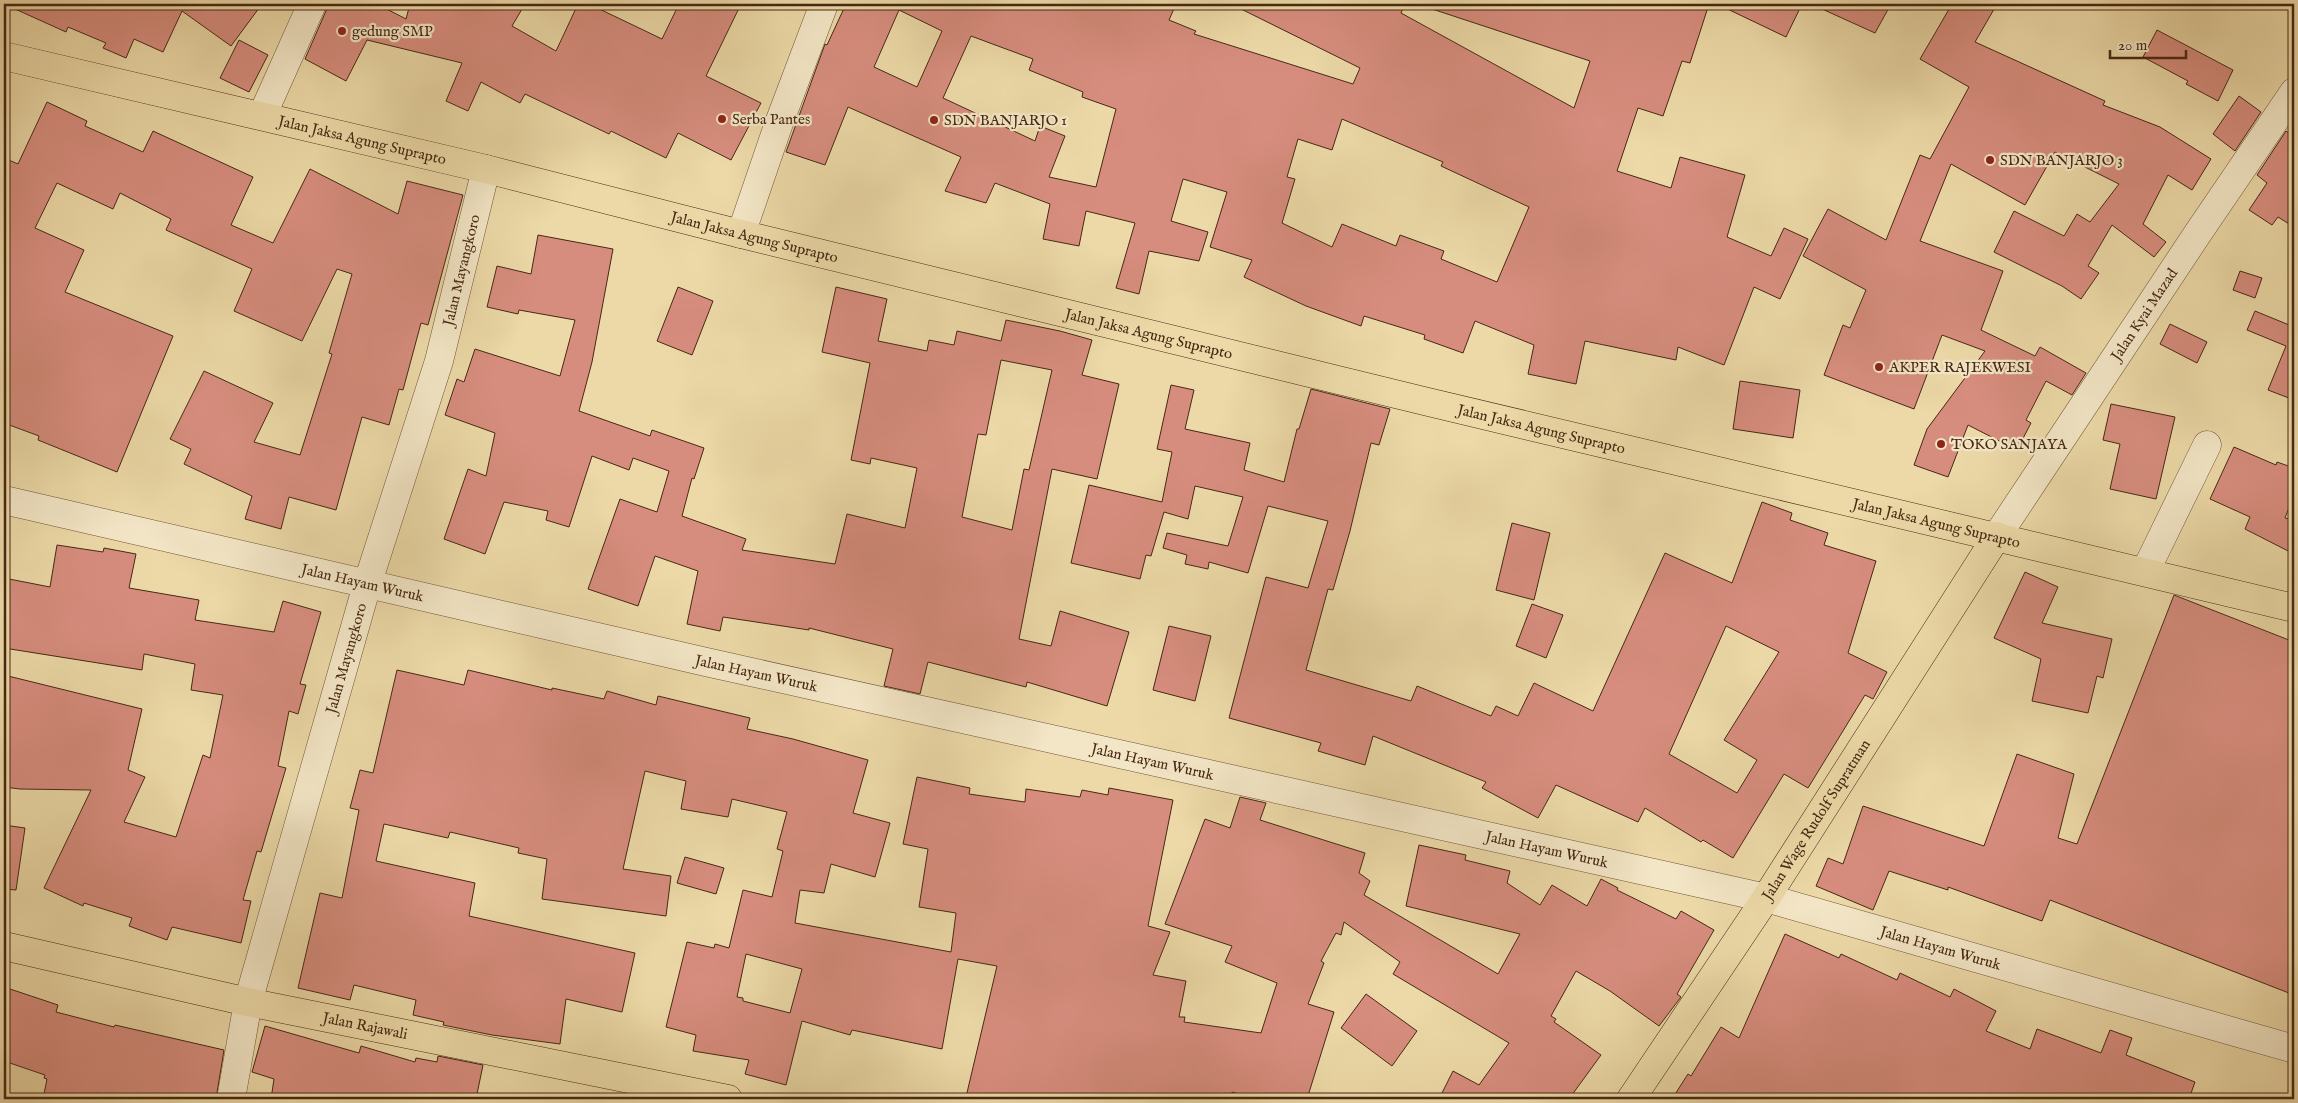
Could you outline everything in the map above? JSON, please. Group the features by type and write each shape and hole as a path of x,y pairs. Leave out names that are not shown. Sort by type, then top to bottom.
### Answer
{"main road":[{"name":"Jalan Jaksa Agung Suprapto","path":"4,56 486,169 741,234 1547,431 1997,536 2033,547 2294,608"},
{"name":"Jalan Wage Rudolf Supratman","path":"1631,1099 1766,898 1997,536"},
{"name":"Jalan Rajawali","path":"4,946 248,1002 728,1099"}],"street":[{"path":"262,116 312,4"},
{"path":"741,234 779,123 824,4"},
{"name":"Jalan Kyai Mazad","path":"1997,536 2192,241 2294,92"},
{"name":"Jalan Mayangkoro","path":"231,1099 248,1002 367,585 439,361 486,169"},
{"path":"2145,572 2207,445"},
{"name":"Jalan Hayam Wuruk","path":"4,500 367,585 1766,898 2294,1050"}],"building":[{"path":"4,4 262,4 231,46 182,11 163,52 134,39 126,58 103,48 106,43 68,27 66,32"},
{"path":"329,4 377,4 406,19 410,4 525,4 512,26 556,51 578,4 589,4 662,39 679,4 741,4 706,76 761,103 731,160 678,133 666,158 611,131 609,134 525,94 520,103 481,82 468,111 446,101 462,63 367,40 346,81 305,59"},
{"path":"846,4 1176,4 1169,20 1196,31 1194,34 1353,84 1360,68 1231,4 1405,4 1401,13 1574,108 1590,61 1429,8 1430,4 1709,4 1690,63 1682,61 1663,116 1638,108 1617,171 1671,188 1680,157 1745,175 1727,237 1771,256 1784,228 1808,239 1780,299 1754,287 1724,365 1678,347 1676,360 1585,341 1576,384 1528,374 1534,345 1475,321 1463,353 1424,339 1425,335 1364,316 1361,326 1306,306 1244,277 1252,260 1210,247 1227,192 1183,179 1171,221 1208,232 1199,261 1149,251 1139,294 1116,288 1135,223 1086,211 1079,246 1043,239 1050,204 995,183 986,203 945,191 961,157 848,107 825,165 786,152 825,44 827,45","holes":["899,10 942,31 917,87 874,67","971,36 1033,59 1029,70 1083,92 1082,97 1116,109 1096,187 1049,177 1065,136 1040,126 1035,141 943,98","1342,119 1443,162 1441,166 1529,207 1497,282 1441,259 1444,251 1400,235 1396,246 1342,224 1332,247 1282,223 1295,179 1287,177 1298,139 1332,150"]},
{"path":"1717,4 1802,4 1786,37"},
{"path":"1811,4 1891,4 1875,33"},
{"path":"1952,4 1997,4 1975,42 2105,101 2103,105 2160,127 2211,159 2192,190 2168,175 2143,224 2166,242 2154,257 2112,225 2088,266 2099,273 2081,299 2062,286 1994,252 2014,211 2064,236 2077,214 2090,222 2119,184 2055,152 2025,205 1951,164 1920,241 2003,271 1981,330 2035,356 2040,347 2086,373 2072,395 2046,381 2026,420 2031,423 2017,450 1968,425 1948,477 1914,465 1927,429 1985,351 1942,335 1914,409 1824,375 1843,325 1850,328 1866,290 1803,256 1828,209 1886,240 1920,155 1930,159 1969,87 1920,59"},
{"path":"2157,30 2233,70 2218,101 2186,84 2188,81 2143,57"},
{"path":"239,40 268,55 249,92 220,78"},
{"path":"2239,96 2261,112 2235,151 2213,134"},
{"path":"47,102 87,121 85,126 143,152 153,131 253,177 231,225 273,243 310,169 398,214 407,181 463,195 428,325 421,323 403,390 399,389 389,425 362,417 336,510 289,497 281,529 245,519 252,496 184,464 191,449 170,439 204,371 273,403 254,442 300,455 332,354 329,353 352,274 337,269 302,341 234,311 252,269 166,230 171,219 120,193 113,209 57,183 35,228 84,250 65,292 173,336 117,472 38,440 39,436 4,423 4,158 18,164"},
{"path":"2286,131 2294,137 2294,227 2278,217 2272,225 2249,210 2267,183 2257,175"},
{"path":"538,235 613,249 592,362 579,411 650,436 652,430 704,448 694,479 692,478 682,516 746,539 742,550 835,564 847,514 905,528 917,468 871,458 870,464 851,460 870,363 822,352 836,287 887,299 878,341 927,351 929,340 954,345 957,331 1001,341 1006,320 1060,331 1092,340 1082,375 1119,384 1097,479 1052,469 1019,639 1051,646 1060,611 1129,632 1107,706 1027,682 1026,687 928,662 920,694 884,686 893,649 809,628 809,630 723,617 720,631 687,624 698,571 655,556 638,606 588,589 620,499 657,512 669,471 633,458 629,470 592,456 569,527 546,520 548,511 504,502 485,554 444,539 468,469 486,476 495,433 445,415 457,379 464,382 475,349 560,376 575,320 519,310 518,314 487,307 497,266 531,274","holes":["1001,360 1052,370 1029,470 1024,469 1012,530 962,517 978,434 986,435"]},
{"path":"2240,271 2262,278 2255,298 2233,290"},
{"path":"678,287 713,301 692,355 657,341"},
{"path":"2255,311 2294,327 2294,400 2268,390 2286,346 2247,330"},
{"path":"2170,324 2207,342 2197,363 2160,344"},
{"path":"1740,381 1800,390 1793,438 1733,429"},
{"path":"1171,385 1194,390 1185,429 1250,443 1244,470 1284,482 1297,429 1299,429 1311,389 1390,409 1379,445 1371,443 1350,531 1333,590 1328,589 1306,670 1411,701 1417,686 1491,716 1496,706 1518,716 1534,683 1593,711 1665,553 1732,583 1762,502 1792,513 1790,520 1828,533 1824,545 1876,561 1848,653 1887,672 1873,699 1865,695 1808,788 1784,774 1733,858 1703,840 1701,842 1645,808 1638,822 1556,785 1538,818 1482,788 1486,782 1373,736 1365,765 1318,751 1321,743 1229,718 1266,577 1308,588 1328,521 1268,506 1248,573 1209,562 1208,569 1185,564 1187,555 1163,548 1167,533 1228,546 1243,497 1195,486 1188,519 1164,512 1151,556 1146,555 1140,579 1071,563 1089,485 1162,502 1172,452 1157,449","holes":["1726,626 1779,652 1724,740 1757,760 1737,793 1669,754"]},
{"path":"2111,404 2175,417 2156,499 2110,489 2120,444 2103,440"},
{"path":"2234,447 2276,465 2277,462 2294,468 2294,495 2285,518 2294,520 2294,554 2245,529 2250,517 2210,499"},
{"path":"1512,523 1550,533 1534,600 1496,590"},
{"path":"57,545 103,552 104,548 136,554 129,588 199,600 195,620 274,632 283,601 321,612 300,684 306,685 298,714 289,711 278,766 286,768 261,852 257,851 243,900 251,901 241,943 172,927 167,940 129,926 132,918 84,903 83,906 44,888 91,790 4,787 4,675 142,709 128,770 145,777 124,822 176,837 203,755 210,758 223,695 191,690 195,664 144,654 142,670 4,648 4,578 50,587"},
{"path":"2025,572 2058,587 2042,623 2112,639 2103,678 2097,676 2088,713 2032,701 2041,659 1994,638"},
{"path":"2174,595 2294,642 2294,995 2050,900 2042,921 1948,887 1948,890 1889,871 1873,910 1816,886 1828,858 1843,864 1863,806 1984,846 2017,754 2074,774 2058,838 2077,844"},
{"path":"1532,604 1563,615 1546,658 1516,646"},
{"path":"1169,626 1211,636 1195,701 1153,690"},
{"path":"397,670 464,685 468,670 552,690 552,688 604,699 607,691 656,705 658,696 750,718 747,729 793,739 868,760 853,813 890,823 875,877 831,864 824,893 800,890 795,923 951,952 956,913 919,907 928,849 903,844 917,777 970,788 969,794 1025,802 1026,789 1080,797 1082,790 1108,795 1109,788 1173,800 1148,926 1170,932 1153,975 1186,981 1179,1017 1185,1017 1184,1022 1261,1033 1277,983 1225,962 1232,946 1165,924 1205,819 1230,828 1240,797 1266,803 1260,820 1365,853 1359,873 1370,881 1364,895 1498,974 1520,934 1406,906 1419,845 1466,855 1465,860 1510,871 1507,883 1540,905 1552,885 1587,906 1601,879 1618,888 1617,890 1676,919 1681,911 1714,930 1677,994 1681,997 1659,1026 1610,991 1576,971 1551,1016 1556,1019 1554,1022 1601,1055 1569,1099 1439,1099 1453,1071 1479,1085 1509,1043 1393,974 1400,962 1344,922 1341,935 1336,933 1321,961 1324,963 1308,1004 1334,1012 1307,1099 1255,1099 1232,1092 1231,1099 989,1099 966,1097 997,966 958,959 942,1049 852,1030 850,1035 802,1021 786,1085 745,1074 749,1060 693,1051 696,1035 666,1027 687,942 714,948 715,944 729,948 743,890 772,897 783,851 777,849 787,812 732,799 728,817 681,809 686,781 645,771 623,869 671,876 666,916 542,899 547,859 518,853 519,848 450,832 448,838 384,824 376,861 475,883 469,916 635,953 622,1012 566,999 560,1044 492,1035 443,1025 444,1022 413,1015 416,1000 354,985 350,1000 298,988 320,893 342,898 359,810 350,808 360,770 373,773","holes":["746,954 802,969 790,1013 743,1001 743,998 737,997"]},
{"path":"4,825 25,828 16,890 4,889"},
{"path":"685,857 724,868 716,894 677,883"},
{"path":"1785,934 1839,958 1841,954 1897,980 1900,973 1950,997 1954,989 1996,1011 1986,1031 2030,1049 2037,1029 2101,1053 2110,1030 2132,1038 2126,1055 2195,1082 2189,1099 1672,1099 1688,1074 1691,1076 1721,1027 1739,1038"},
{"path":"4,987 58,1005 56,1012 114,1027 115,1025 224,1050 216,1099 124,1099 97,1093 95,1099 43,1099 47,1079 44,1078 45,1075 4,1061"},
{"path":"1366,994 1417,1031 1392,1066 1341,1028"},
{"path":"265,1026 359,1053 361,1046 415,1062 416,1058 437,1062 438,1056 483,1065 476,1099 271,1099 274,1079 252,1072"}],"place":[{"name":"gedung SMP","path":"342,31"},
{"name":"Serba Pantes","path":"722,119"},
{"name":"SDN BANJARJO 1","path":"934,120"},
{"name":"SDN BANJARJO 3","path":"1990,160"},
{"name":"AKPER RAJEKWESI","path":"1879,367"},
{"name":"TOKO SANJAYA","path":"1941,444"}]}
